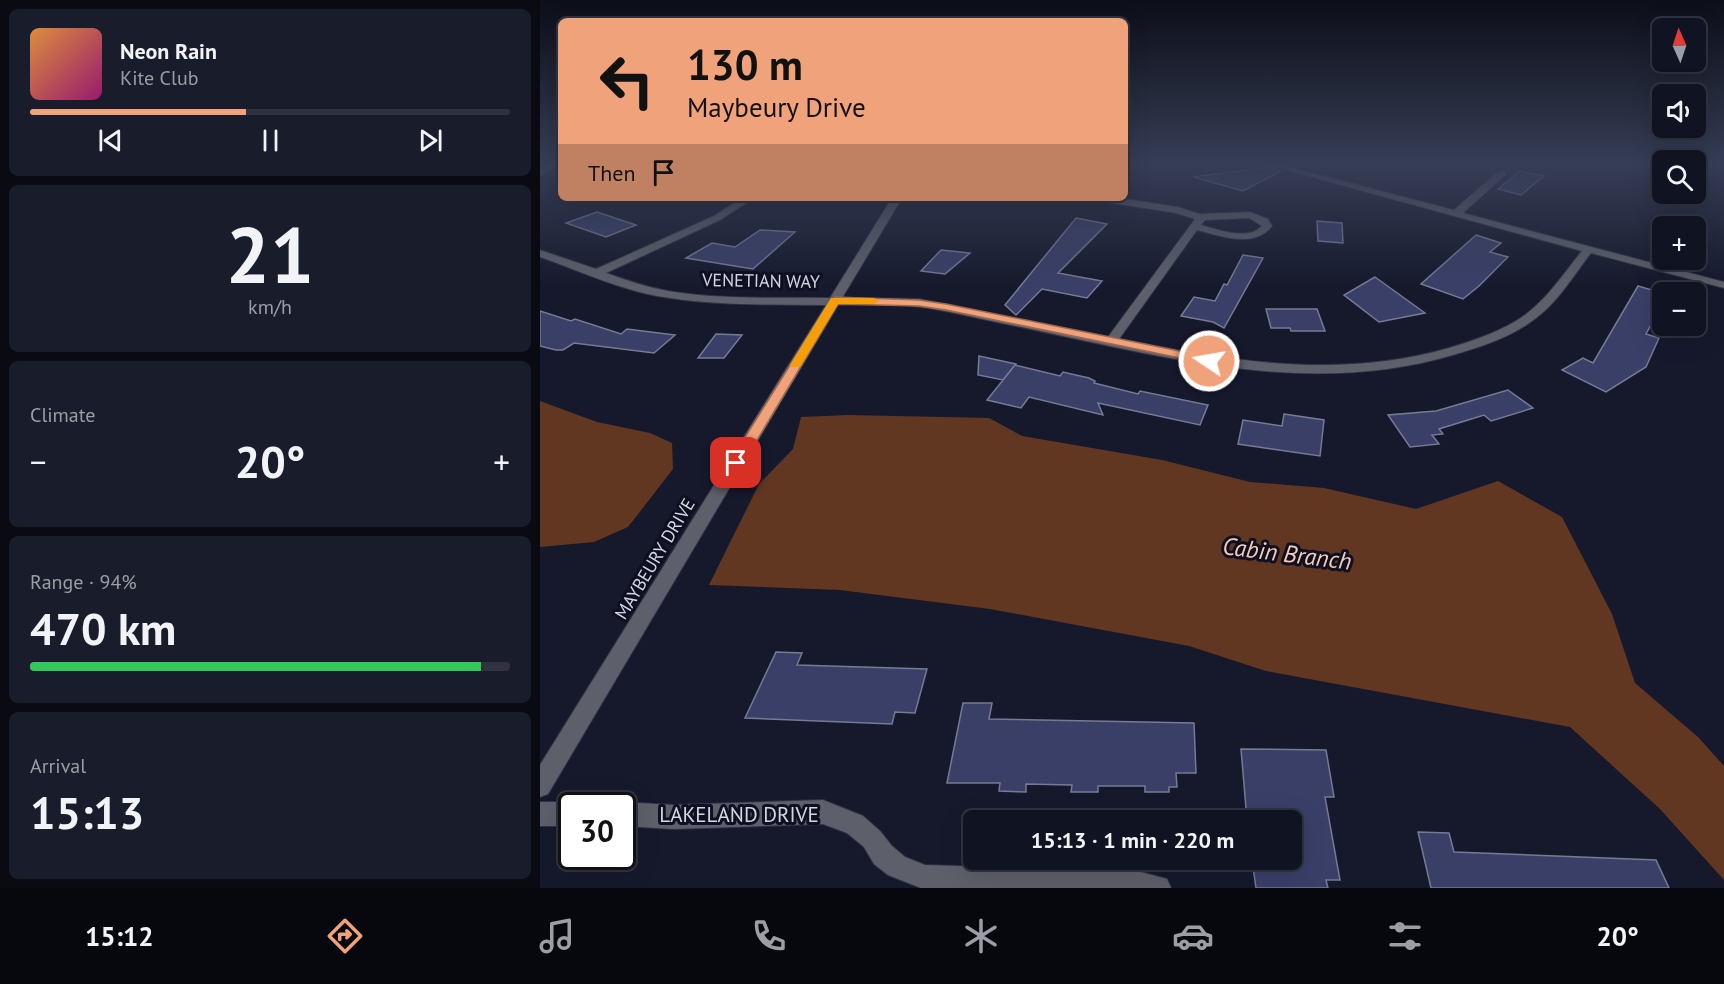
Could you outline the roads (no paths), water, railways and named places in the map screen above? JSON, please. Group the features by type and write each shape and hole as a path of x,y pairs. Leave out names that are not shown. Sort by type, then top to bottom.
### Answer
{"street":[{"path":"594,274 717,218 739,204"},
{"name":"MAYBEURY DRIVE","path":"540,786 893,204"},
{"path":"1111,341 1197,222 1250,215 1264,221 1267,226 1261,233 1242,236 1197,222 1178,210 1142,204"},
{"path":"1421,204 1724,285"},
{"path":"1456,214 1467,204"},
{"name":"VENETIAN WAY","path":"540,252 594,274 641,289 684,297 919,303 1209,361 1294,372 1355,370 1418,361 1488,339 1529,317 1542,306 1589,249"},
{"name":"LAKELAND DRIVE","path":"636,815 674,817 823,812 855,824 890,860 924,882 1137,883 1158,888"},
{"path":"540,814 558,814"}],"water":[{"path":"540,401 597,422 650,433 672,443 673,469 628,527 594,542 540,547"},
{"name":"Cabin Branch","path":"847,415 989,418 1022,436 1162,460 1250,482 1324,488 1416,509 1498,481 1562,517 1612,614 1635,683 1698,737 1724,766 1724,880 1660,809 1570,727 1266,671 1189,646 990,609 840,590 709,585 759,484 793,449 801,417"}]}
